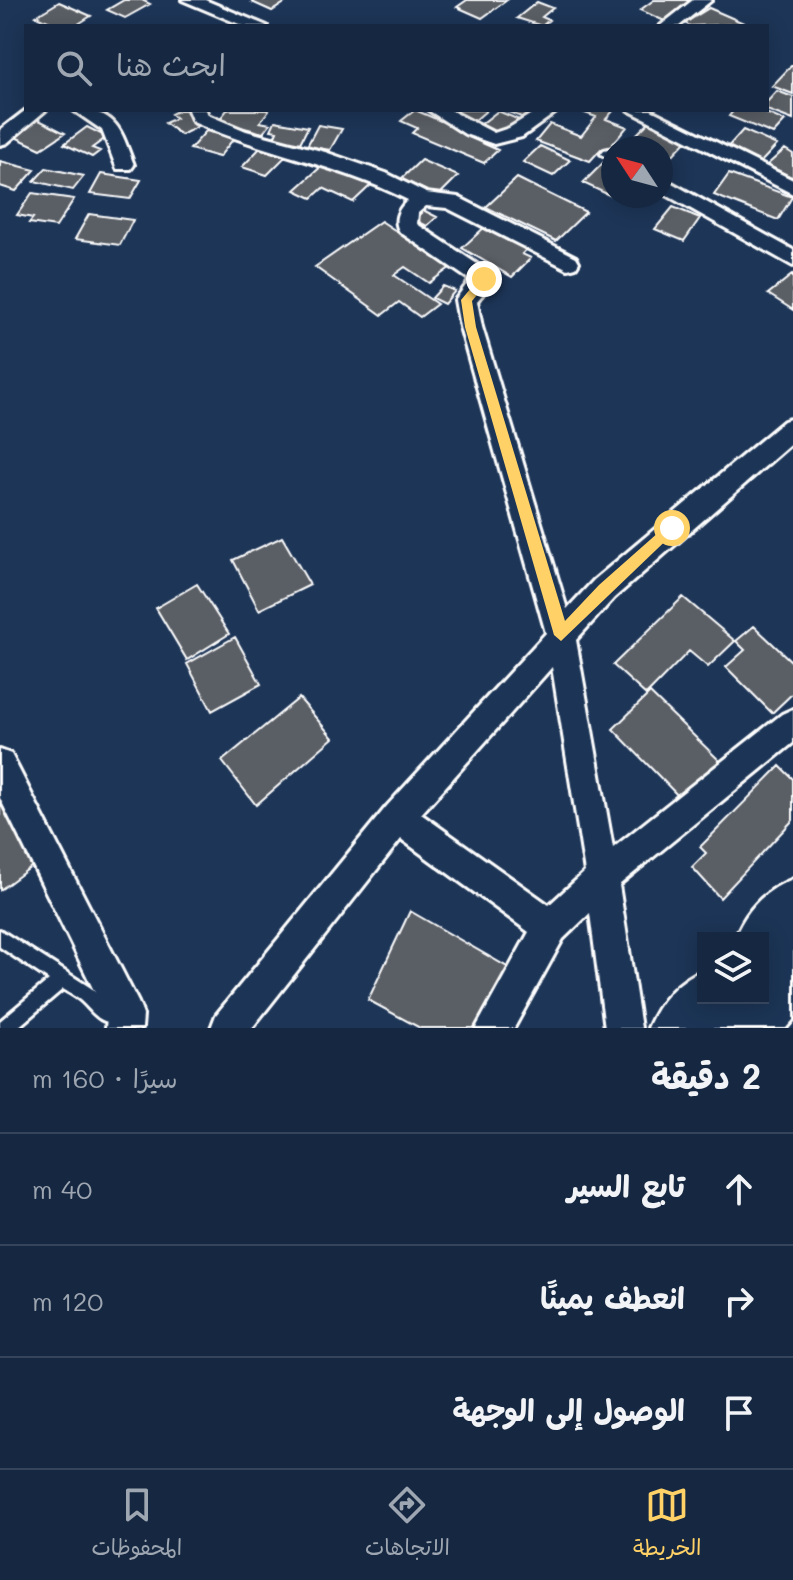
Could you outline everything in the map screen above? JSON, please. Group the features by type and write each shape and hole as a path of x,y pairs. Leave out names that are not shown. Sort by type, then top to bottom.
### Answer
{"highway":[{"path":"769,933 793,907"},
{"path":"746,1028 793,976"},
{"path":"678,1028 701,1004"}],"street":[{"path":"190,0 254,24"},
{"path":"671,24 704,0"},
{"path":"0,139 34,112"},
{"path":"85,112 110,127 124,165"},
{"path":"198,112 200,118 239,135 354,169 422,199 451,202 568,262"},
{"path":"441,112 491,140 503,140 547,112"},
{"path":"641,112 793,188"},
{"path":"673,190 793,259"},
{"path":"422,199 408,211 407,227 484,279 466,300 471,327 561,635 602,878 623,1028"},
{"path":"229,1028 398,817 604,589 793,428"},
{"path":"494,1028 551,927 602,878 793,724"},
{"path":"0,765 125,1022"},
{"path":"398,817 551,927"}],"lane":[{"path":"0,938 85,994 103,1013 125,1022"},
{"path":"4,1028 63,979"}],"building":[{"path":"124,0 142,0 150,4 125,18 107,10"},
{"path":"289,0 272,11 252,2"},
{"path":"467,0 507,0 482,18 457,7"},
{"path":"654,0 696,2 669,23 640,10"},
{"path":"59,2 91,16 78,24 55,24 36,16"},
{"path":"537,2 553,8 542,17 549,20 544,24 517,18"},
{"path":"709,8 746,24 687,24"},
{"path":"793,65 793,94 772,86"},
{"path":"777,91 793,97 793,120 769,111 769,100"},
{"path":"191,112 205,123 181,135 165,123 176,118 171,114"},
{"path":"225,112 268,112 260,122 270,124 263,133 218,121"},
{"path":"412,112 420,112 476,136 473,139 498,150 484,163 412,133 417,128 401,121"},
{"path":"456,112 485,112 473,122"},
{"path":"497,112 524,122 507,137 480,125"},
{"path":"509,112 541,112 531,121"},
{"path":"582,112 612,112 606,119 627,127 620,136 601,136 601,149 590,161 536,141 550,124 581,136 596,117"},
{"path":"732,112 764,112 785,121 773,134 729,116"},
{"path":"37,119 65,133 41,149 13,136"},
{"path":"275,121 308,127 300,143 274,138 277,131 271,130"},
{"path":"649,122 689,138 673,155 673,136 635,136"},
{"path":"318,125 342,129 330,150 307,146"},
{"path":"87,127 107,137 92,148 100,151 92,157 64,144"},
{"path":"743,130 777,145 759,164 726,149"},
{"path":"206,131 234,138 219,157 190,149"},
{"path":"540,146 570,160 553,176 523,162"},
{"path":"261,147 286,156 267,175 242,167"},
{"path":"785,149 793,154 793,178 767,165"},
{"path":"421,160 458,176 438,196 401,179"},
{"path":"0,161 35,170 16,191 0,186"},
{"path":"324,164 371,185 353,202 323,188 312,198 295,190"},
{"path":"601,165 601,191 583,183"},
{"path":"46,168 84,176 73,190 34,181"},
{"path":"101,174 141,180 130,199 90,194"},
{"path":"729,174 792,197 778,220 714,195"},
{"path":"517,178 586,212 556,241 486,207"},
{"path":"32,193 74,199 56,227 29,223 33,218 17,215"},
{"path":"673,207 700,218 684,241 655,229"},
{"path":"423,210 437,217 427,226 413,219"},
{"path":"89,214 133,220 120,245 75,239"},
{"path":"381,221 451,267 429,283 405,267 394,275 437,304 420,317 399,302 382,315 315,267"},
{"path":"488,224 531,245 522,254 531,258 512,277 462,248"},
{"path":"793,274 793,310 768,294"},
{"path":"443,286 455,291 444,304 432,298"},
{"path":"282,537 310,585 259,610 233,560"},
{"path":"197,584 229,634 187,660 156,608"},
{"path":"683,597 735,641 708,667 689,651 646,695 613,665"},
{"path":"754,626 793,663 793,693 772,713 726,667 745,650 736,641"},
{"path":"235,637 261,684 212,711 187,664"},
{"path":"650,693 723,764 685,803 613,729"},
{"path":"299,698 333,738 256,805 222,761"},
{"path":"780,766 793,779 793,820 720,898 692,867 706,853 700,847"},
{"path":"0,803 35,864 0,890"},
{"path":"410,911 509,968 484,1028 420,1028 368,1000"}],"route":[{"path":"484,279 466,300 471,327 561,635 604,589 672,528"}]}
